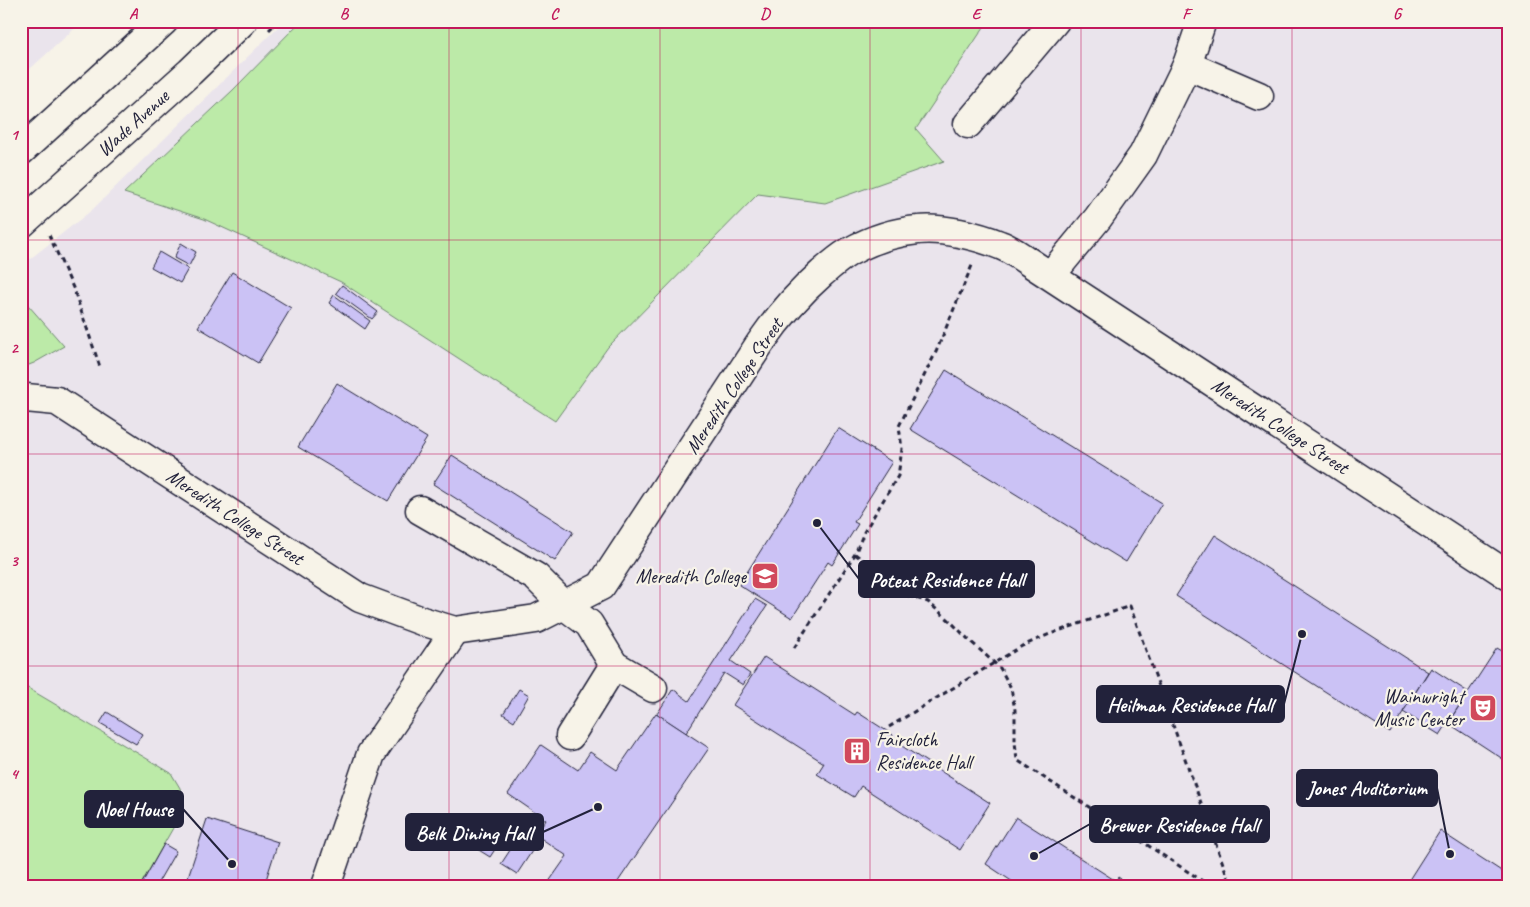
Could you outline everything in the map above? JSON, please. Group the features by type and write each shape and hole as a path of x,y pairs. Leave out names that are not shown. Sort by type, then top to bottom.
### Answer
{"street":[{"path":"21,151 164,21"},
{"name":"Wade Avenue","path":"21,224 190,72 243,21"},
{"path":"968,124 1055,21"},
{"path":"1051,275 1098,218 1143,155 1187,65 1202,21"},
{"path":"1187,65 1259,96"},
{"name":"Meredith College Street","path":"21,400 26,398 57,401 360,598 422,621 455,630 536,619 601,586 772,326 801,292 847,253 869,243 896,234 919,230 952,232 1002,245 1051,275 1509,576"},
{"path":"420,510 536,577 564,605 589,624 614,665 653,688"},
{"path":"326,886 370,754 455,630"},
{"path":"570,736 614,665"}],"path":[{"path":"48,234 74,290 100,367"},
{"path":"794,648 855,554 864,532 898,476 902,449 899,426 936,352 974,262"},
{"path":"855,554 867,563 880,585 889,592 928,602 950,620 1000,668 1011,688 1015,710 1017,760 1210,886"},
{"path":"889,727 1022,646 1050,634 1130,606 1231,886"}],"shaded area":[{"path":"21,21 83,21 21,77"},
{"name":"Meredith College","path":"284,21 1509,21 1509,886 21,886 21,266 92,210"}],"green space":[{"path":"301,21 988,21 916,129 944,161 825,203 758,194 608,347 555,421 341,282 204,219 124,193 233,90"},
{"path":"21,297 64,346 21,368"},
{"path":"21,684 171,773 180,788 184,805 140,886 21,886"}],"building":[{"path":"181,243 196,252 189,266 174,258"},
{"path":"159,252 188,269 180,283 151,267"},
{"path":"232,272 291,308 258,363 198,327"},
{"path":"342,285 378,312 372,319 336,293"},
{"path":"334,295 370,321 365,329 329,303"},
{"path":"946,370 1162,503 1126,562 910,429"},
{"path":"337,383 427,438 388,501 298,447"},
{"path":"838,428 892,462 854,522 858,524 832,565 828,562 792,618 739,585"},
{"path":"452,455 573,532 555,561 433,484"},
{"path":"1215,535 1428,672 1390,733 1176,596"},
{"path":"755,599 767,606 731,661 750,674 743,685 724,673 686,733 657,714 673,689 689,701"},
{"name":"Wainwright Music Center","path":"1497,648 1509,655 1509,763 1448,723"},
{"name":"Faircloth Residence Hall","path":"764,657 855,715 857,712 893,735 891,739 990,803 960,850 861,786 854,797 817,774 824,763 733,705"},
{"path":"1431,668 1468,692 1440,735 1403,712"},
{"path":"519,689 529,695 514,721 503,714"},
{"path":"107,712 142,734 136,744 100,723"},
{"path":"656,713 709,748 615,886 546,886 567,856 536,835 546,820 508,794 541,745 578,770 590,752 617,770"},
{"path":"1016,817 1116,881 1118,877 1131,886 1019,886 986,864"},
{"path":"207,819 278,842 264,886 185,886"},
{"path":"491,821 507,831 490,857 474,847"},
{"path":"1440,831 1509,876 1509,886 1405,886"},
{"path":"518,838 534,848 517,874 501,864"},
{"path":"164,844 176,851 156,886 142,886 141,885"}],"place":[{"name":"Poteat Residence Hall","path":"817,523"},
{"name":"Meredith College","path":"765,576"},
{"name":"Heilman Residence Hall","path":"1302,634"},
{"name":"Wainwright Music Center","path":"1483,708"},
{"name":"Faircloth Residence Hall","path":"857,751"},
{"name":"Belk Dining Hall","path":"598,807"},
{"name":"Jones Auditorium","path":"1450,854"},
{"name":"Brewer Residence Hall","path":"1034,856"},
{"name":"Noel House","path":"232,864"}]}
